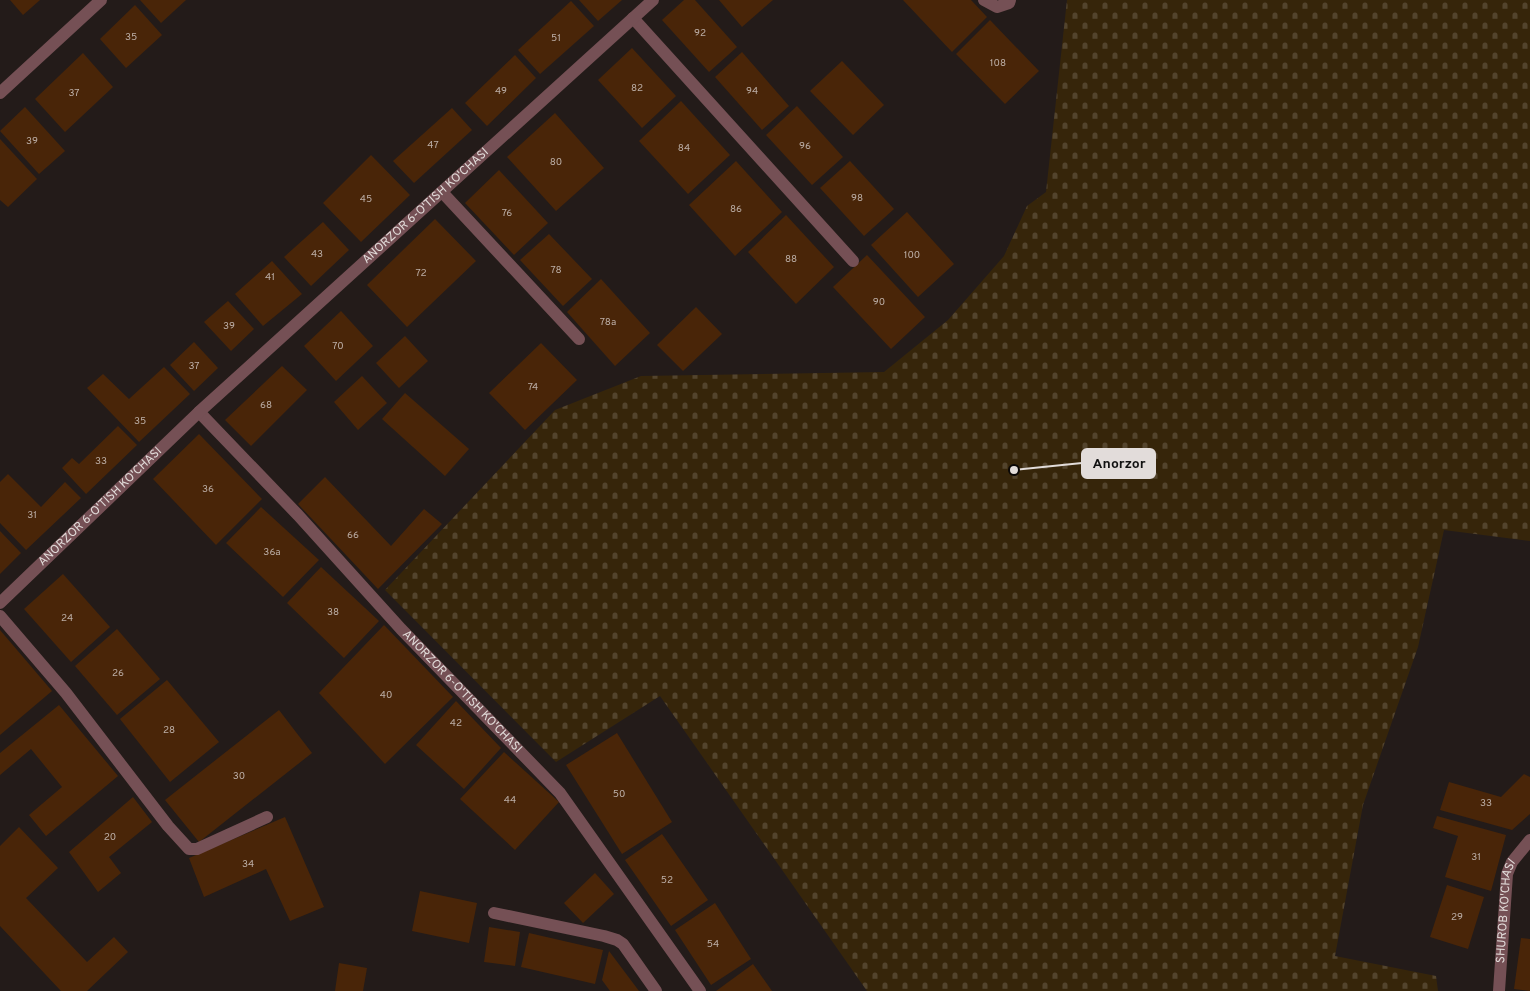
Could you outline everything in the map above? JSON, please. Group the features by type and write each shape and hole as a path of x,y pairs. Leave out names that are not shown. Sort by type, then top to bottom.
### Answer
{"street":[{"path":"0,93 101,0"},
{"name":"ANORZOR 6-O'TISH KO'CHASI","path":"0,603 199,412 653,0"},
{"path":"984,0 997,7 1009,3 1010,0"},
{"path":"633,18 853,261"},
{"path":"442,192 579,339"},
{"name":"ANORZOR 6-O'TISH KO'CHASI","path":"199,412 298,515 401,629 560,793 700,991"},
{"path":"0,616 66,693 168,826 189,849 197,849 266,817"},
{"name":"SHUROB KO'CHASI","path":"1499,991 1507,874 1512,862 1530,840"},
{"path":"494,913 617,940 623,944 656,991"}],"green space":[{"path":"1067,0 1530,0 1530,541 1444,530 1418,647 1363,805 1335,956 1436,976 1438,991 867,991 660,696 556,762 385,590 555,410 641,376 884,372 948,320 1004,256 1027,206 1046,192"}],"building":[{"path":"10,0 40,0 23,15"},
{"path":"140,0 186,0 161,23"},
{"path":"579,0 622,0 598,21"},
{"path":"684,0 695,0 737,47 709,72 662,20"},
{"path":"719,0 773,0 742,27"},
{"path":"903,0 971,0 987,17 952,52"},
{"path":"571,1 594,26 540,74 518,50"},
{"path":"135,5 162,35 126,68 100,39"},
{"path":"990,20 1039,71 1005,104 956,54"},
{"path":"632,48 676,96 642,128 598,80"},
{"path":"742,52 789,106 762,130 715,77"},
{"path":"83,53 113,87 65,132 35,99"},
{"path":"515,55 536,78 487,126 465,103"},
{"path":"842,61 884,105 853,135 810,91"},
{"path":"681,101 730,155 688,194 639,141"},
{"path":"797,106 843,157 812,185 766,135"},
{"path":"25,107 65,151 39,174 0,131"},
{"path":"452,108 472,130 414,183 393,161"},
{"path":"555,113 604,168 556,211 507,157"},
{"path":"0,139 37,179 8,207 0,200"},
{"path":"371,155 410,195 361,242 323,203"},
{"path":"736,161 782,212 735,256 689,205"},
{"path":"850,161 894,209 864,236 820,188"},
{"path":"499,170 548,223 514,255 465,203"},
{"path":"907,212 954,264 918,297 871,245"},
{"path":"786,215 834,267 796,304 748,252"},
{"path":"435,219 476,261 407,327 367,285"},
{"path":"323,222 349,250 311,286 284,257"},
{"path":"549,234 592,279 563,306 520,260"},
{"path":"867,255 925,317 891,349 833,287"},
{"path":"272,261 302,294 263,326 235,294"},
{"path":"601,279 650,333 615,366 567,312"},
{"path":"228,301 254,329 231,351 204,322"},
{"path":"696,307 722,334 683,371 657,345"},
{"path":"341,311 373,346 336,381 304,346"},
{"path":"405,336 428,361 399,388 376,363"},
{"path":"194,342 218,368 194,391 170,365"},
{"path":"541,343 577,380 525,430 489,393"},
{"path":"282,366 307,390 251,446 225,420"},
{"path":"164,367 190,394 139,442 87,388 103,374 129,399"},
{"path":"362,376 387,403 358,430 334,402"},
{"path":"405,393 469,449 445,476 382,419"},
{"path":"118,426 137,445 86,494 62,468 72,458 79,464"},
{"path":"199,434 262,499 216,545 153,479"},
{"path":"8,474 41,507 65,482 81,498 26,550 0,523 0,482"},
{"path":"325,477 391,546 424,509 442,524 378,589 298,504"},
{"path":"261,507 319,560 283,597 226,543"},
{"path":"0,531 21,553 0,574"},
{"path":"321,567 379,621 344,658 287,603"},
{"path":"63,574 110,627 71,662 24,609"},
{"path":"384,625 453,697 385,764 319,693"},
{"path":"117,629 160,679 117,715 75,666"},
{"path":"0,630 52,691 0,735"},
{"path":"167,680 219,742 170,782 120,719"},
{"path":"456,701 501,748 464,789 416,745"},
{"path":"59,705 118,776 46,836 29,815 62,787 31,749 0,775 0,753"},
{"path":"279,710 312,753 199,842 165,800"},
{"path":"617,733 672,822 622,854 566,765"},
{"path":"504,752 559,802 515,850 460,799"},
{"path":"1524,774 1530,777 1530,814 1512,830 1440,810 1449,782 1501,797"},
{"path":"133,797 152,822 109,857 121,873 98,892 69,852"},
{"path":"1437,816 1506,835 1491,891 1445,877 1458,836 1433,828"},
{"path":"285,817 324,907 290,921 266,869 204,897 189,858"},
{"path":"19,827 58,868 26,898 87,962 114,937 128,952 87,991 61,991 0,926 0,846"},
{"path":"662,834 708,900 671,926 625,860"},
{"path":"595,873 614,894 583,923 564,903"},
{"path":"1447,885 1484,897 1468,949 1430,937"},
{"path":"420,891 477,903 469,943 412,931"},
{"path":"715,903 751,959 711,985 675,930"},
{"path":"489,927 520,932 515,966 484,962"},
{"path":"529,933 603,950 595,984 521,967"},
{"path":"1521,938 1530,939 1530,991 1514,989"},
{"path":"609,951 639,991 610,991 602,980"},
{"path":"339,963 367,968 363,991 335,991"},
{"path":"753,964 772,991 716,991"}],"place":[{"name":"Anorzor","path":"1014,470"}]}
